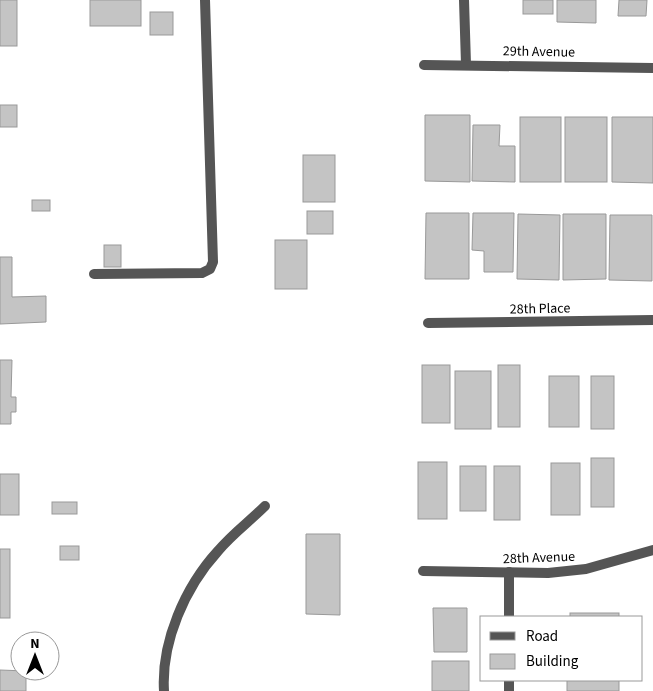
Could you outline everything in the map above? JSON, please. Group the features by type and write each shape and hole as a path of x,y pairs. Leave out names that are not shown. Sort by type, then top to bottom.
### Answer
{"street":[{"path":"94,274 202,273 210,269 213,262 205,0"},
{"path":"464,0 466,64"},
{"name":"29th Avenue","path":"424,64 653,68"},
{"name":"28th Place","path":"428,323 653,320"},
{"path":"164,691 166,662 175,623 192,586 216,552 265,506"},
{"name":"28th Avenue","path":"423,572 548,573 586,569 653,550"},
{"path":"509,616 510,572"}],"building":[{"path":"0,0 17,0 17,46 0,46"},
{"path":"90,0 141,0 141,26 90,26"},
{"path":"523,0 553,0 553,14 523,14"},
{"path":"557,0 596,0 596,23 557,22"},
{"path":"619,0 647,0 646,16 618,16"},
{"path":"150,12 173,12 173,35 150,35"},
{"path":"0,105 17,105 17,127 0,127"},
{"path":"425,115 470,115 470,182 425,181"},
{"path":"520,117 561,117 561,182 520,182"},
{"path":"565,117 607,117 607,182 565,182"},
{"path":"612,117 653,117 653,183 612,182"},
{"path":"473,125 500,125 499,146 515,146 515,182 472,181"},
{"path":"303,155 335,155 335,202 303,202"},
{"path":"32,200 50,200 50,211 32,211"},
{"path":"307,211 333,211 333,234 307,234"},
{"path":"426,213 469,213 469,279 425,279"},
{"path":"473,213 514,213 513,272 484,272 484,251 472,250"},
{"path":"518,214 560,215 559,280 517,279"},
{"path":"563,214 606,214 606,279 563,280"},
{"path":"610,215 652,215 652,281 609,280"},
{"path":"275,240 307,240 307,289 275,289"},
{"path":"104,245 121,245 121,267 104,267"},
{"path":"0,257 12,257 12,297 46,296 46,322 0,324"},
{"path":"0,360 12,360 11,397 16,397 16,412 11,412 11,424 0,424"},
{"path":"422,365 450,365 450,423 422,423"},
{"path":"498,365 520,365 520,427 498,427"},
{"path":"455,371 491,371 491,429 455,429"},
{"path":"549,376 579,376 579,427 549,427"},
{"path":"591,376 614,376 614,429 591,429"},
{"path":"591,458 614,458 614,507 591,507"},
{"path":"418,462 447,462 447,519 418,519"},
{"path":"551,463 580,463 580,515 551,515"},
{"path":"460,466 486,466 486,511 460,511"},
{"path":"494,466 520,466 520,520 494,520"},
{"path":"0,474 19,474 19,515 0,515"},
{"path":"52,502 77,502 77,514 52,514"},
{"path":"306,534 340,534 340,615 306,614"},
{"path":"60,546 79,546 79,560 60,560"},
{"path":"0,549 10,549 10,618 0,618"},
{"path":"433,608 467,608 467,652 434,652"},
{"path":"570,613 619,613 619,616 570,616"},
{"path":"432,661 469,661 469,691 432,691"},
{"path":"0,670 10,670 10,681 26,681 26,691 0,691"},
{"path":"567,681 619,681 619,691 567,691"}]}
